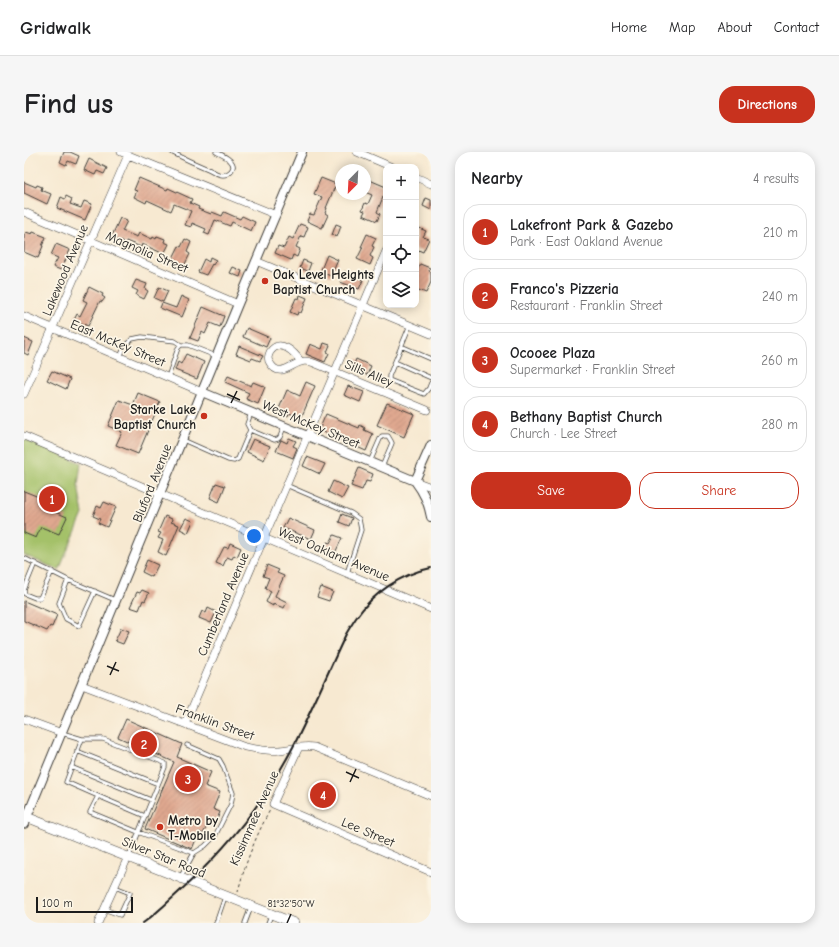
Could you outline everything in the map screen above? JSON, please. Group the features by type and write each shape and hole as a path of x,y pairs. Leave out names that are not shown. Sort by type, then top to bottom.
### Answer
{"main road":[{"name":"Silver Star Road","path":"25,819 128,857 294,923"}],"street":[{"path":"121,152 276,215"},
{"name":"Bluford Avenue","path":"25,819 82,685 302,152"},
{"path":"357,152 385,164"},
{"name":"Lakewood Avenue","path":"24,394 129,154"},
{"path":"419,179 431,184"},
{"name":"Magnolia Street","path":"24,212 238,304"},
{"name":"Cumberland Avenue","path":"185,724 383,258"},
{"path":"256,261 431,334"},
{"name":"East McKey Street","path":"24,316 202,392"},
{"path":"279,345 286,347 297,355 301,362 280,371 276,370 272,366 268,361 268,357 274,347 279,345"},
{"name":"Sills Alley","path":"301,362 305,361 314,363 427,410"},
{"name":"West McKey Street","path":"202,392 431,487"},
{"name":"West Oakland Avenue","path":"24,436 431,609"},
{"path":"431,445 413,480 424,492 431,517"},
{"name":"Franklin Street","path":"82,685 245,747 258,750 278,751 299,746 314,747 431,796"},
{"path":"24,719 62,733"},
{"name":"Kissimmee Avenue","path":"273,804 299,746"},
{"name":"Lee Street","path":"273,804 431,872"},
{"path":"98,923 128,857"}],"lane":[{"path":"172,152 173,154 216,173 224,175 230,173 233,168 230,159 216,152"},
{"path":"410,325 389,376 389,380 424,394 431,383"},
{"path":"120,356 125,346 132,339 142,337 175,341 181,345 188,344 217,356"},
{"path":"168,377 178,348 181,345"},
{"path":"402,346 431,359"},
{"path":"395,362 431,378"},
{"path":"252,412 247,424 250,430 274,440 278,439 284,426"},
{"path":"183,440 228,460 234,461 238,459 250,430"},
{"path":"370,462 382,436 388,436 392,443 382,467"},
{"path":"286,485 352,513 359,519 361,530 347,573"},
{"path":"24,558 68,580 116,601"},
{"path":"35,563 24,590 26,594 35,598 40,598 52,572"},
{"path":"68,580 60,603 66,619 79,626 95,591"},
{"path":"62,733 82,739 103,739 165,763 165,767 128,857"},
{"path":"82,739 66,782 145,816"},
{"path":"180,878 194,853 205,846 215,836 231,804 233,793 224,766 219,759 187,745"},
{"path":"77,751 158,784"},
{"path":"72,767 151,800"},
{"path":"98,796 90,812 194,853"},
{"path":"104,909 120,916 123,910 130,894 115,887"},
{"path":"216,923 225,896"},
{"path":"245,923 251,906"},
{"path":"268,923 271,914"}],"path":[{"name":"Kissimmee Avenue","path":"237,900 248,856 273,804"}],"green space":[{"path":"24,439 81,463 78,485 83,514 59,570 24,555"}],"building":[{"path":"64,152 70,152 79,156 76,164 68,161 66,165 60,162"},
{"path":"89,159 107,168 104,174 97,171 95,175 84,170"},
{"path":"139,178 167,190 168,188 192,199 190,203 199,207 198,209 211,214 212,212 222,216 224,212 240,219 242,216 255,222 251,231 232,222 230,226 215,220 209,235 204,233 206,229 192,223 191,227 185,225 191,211 174,204 171,211 147,200 146,203 134,197 137,191 134,190"},
{"path":"321,178 335,184 326,208 325,213 328,215 322,228 307,221 310,214 314,215 322,197 314,194"},
{"path":"371,181 383,186 383,197 377,212 380,214 377,221 363,215 365,211 362,210 365,203 368,204 371,200"},
{"path":"24,182 36,187 37,185 42,187 41,190 51,194 47,204 24,193"},
{"path":"66,196 72,199 70,204 81,208 84,201 92,204 85,220 57,208 61,197 65,199"},
{"path":"426,198 431,200 431,210 423,206"},
{"path":"120,218 127,221 122,231 137,237 139,233 152,239 153,237 156,239 157,236 165,239 164,242 169,244 164,254 142,244 141,247 126,241 125,243 111,238"},
{"path":"300,224 308,227 304,237 301,236 296,247 300,249 297,257 293,255 291,260 275,253 278,246 284,248 289,237 293,239"},
{"path":"336,224 341,226 337,237 332,235"},
{"path":"419,228 426,231 423,237 429,239 423,252 419,250"},
{"path":"26,232 32,234 33,232 46,237 38,258 24,252 24,236"},
{"path":"367,234 376,238 372,246 374,247 370,256 373,258 370,265 357,259"},
{"path":"185,239 191,242 187,252 190,254 184,266 172,260 179,246 181,247"},
{"path":"56,244 70,250 61,270 53,267 58,258 51,255"},
{"path":"327,255 338,260 331,276 320,272"},
{"path":"210,257 216,260 206,275 198,272 204,259 209,262"},
{"path":"303,260 311,263 308,271 300,268"},
{"path":"420,264 430,268 429,271 431,272 431,282 426,293 419,290"},
{"path":"233,267 242,271 240,277 230,273"},
{"path":"344,271 363,280 359,289 340,282"},
{"path":"136,280 147,284 145,289 148,291 144,299 136,295 138,291 132,288"},
{"path":"89,287 103,294 102,296 105,298 102,302 100,301 88,326 74,320 77,314 80,316 87,302 83,300"},
{"path":"159,287 168,291 163,302 154,298"},
{"path":"300,295 307,298 301,313 298,312 297,315 290,312 296,298 299,299"},
{"path":"181,296 189,300 182,317 160,308 162,303 176,308"},
{"path":"203,307 224,316 220,327 210,323 205,334 202,332 198,341 190,338"},
{"path":"247,328 270,338 266,347 243,337"},
{"path":"24,338 33,342 28,355 24,353"},
{"path":"324,343 330,345 327,352 329,353 325,362 306,354 310,344 322,349"},
{"path":"239,346 263,356 260,361 252,358 251,360 236,354"},
{"path":"186,354 204,362 197,379 175,370 178,362 181,364"},
{"path":"356,359 371,366 367,375 352,369"},
{"path":"52,371 70,379 66,389 47,380"},
{"path":"228,376 251,386 253,382 265,387 258,404 246,399 249,393 225,382"},
{"path":"306,382 315,386 301,418 289,413 288,416 278,411 287,390 300,396"},
{"path":"348,386 364,392 360,402 344,395"},
{"path":"138,393 160,402 138,454 116,445 122,432 108,426 119,400 133,405"},
{"path":"387,403 414,414 404,437 377,425"},
{"path":"326,414 359,428 360,425 365,428 364,430 373,434 366,451 319,430"},
{"path":"289,438 296,441 293,446 297,448 293,458 276,451 281,440 287,443"},
{"path":"253,439 270,446 264,460 247,452"},
{"path":"307,457 325,464 320,474 303,466"},
{"path":"359,468 373,474 370,482 366,481 362,490 351,486"},
{"path":"333,481 348,488 342,499 328,492"},
{"path":"216,483 225,486 219,502 210,498"},
{"path":"24,491 51,502 48,509 67,517 59,534 41,527 36,538 24,533"},
{"path":"104,502 116,507 107,527 98,523 100,519 93,516 97,506 101,508"},
{"path":"342,514 352,518 349,526 339,522"},
{"path":"165,516 172,519 171,522 179,525 166,556 158,552 163,540 158,538 161,533 158,532"},
{"path":"186,518 193,521 188,533 180,529"},
{"path":"288,518 315,530 311,539 283,528"},
{"path":"334,535 342,538 335,553 325,548 327,542 330,543"},
{"path":"230,543 241,548 237,557 234,555 232,559 227,557 223,566 216,563 224,547 228,548"},
{"path":"147,560 158,565 152,577 142,572"},
{"path":"267,565 279,570 277,573 284,576 275,596 287,602 284,608 273,604 273,606 266,602 271,591 265,588 269,578 263,576"},
{"path":"321,587 333,592 329,601 317,597"},
{"path":"142,590 149,593 145,601 143,600 139,610 130,607 137,592 140,593"},
{"path":"24,601 57,615 52,627 50,626 47,631 24,621"},
{"path":"208,608 216,612 211,623 199,618 202,611 206,613"},
{"path":"121,628 129,631 123,644 115,641"},
{"path":"126,719 182,744 177,757 211,772 205,786 220,792 213,809 220,812 214,827 208,824 203,834 199,832 192,849 145,829 174,762 118,737"}],"railway":[{"path":"143,923 153,916 213,859 243,824 270,787 293,747 346,634 363,609 371,600 389,586 409,575 431,568"}],"place":[{"name":"Oak Level Heights Baptist Church","path":"265,281"},
{"name":"Starke Lake Baptist Church","path":"204,416"},
{"name":"Lakefront Park & Gazebo","path":"52,499"},
{"name":"Franco's Pizzeria","path":"144,744"},
{"name":"Ocooee Plaza","path":"188,779"},
{"name":"Bethany Baptist Church","path":"323,795"},
{"name":"Metro by T-Mobile","path":"160,827"}]}
